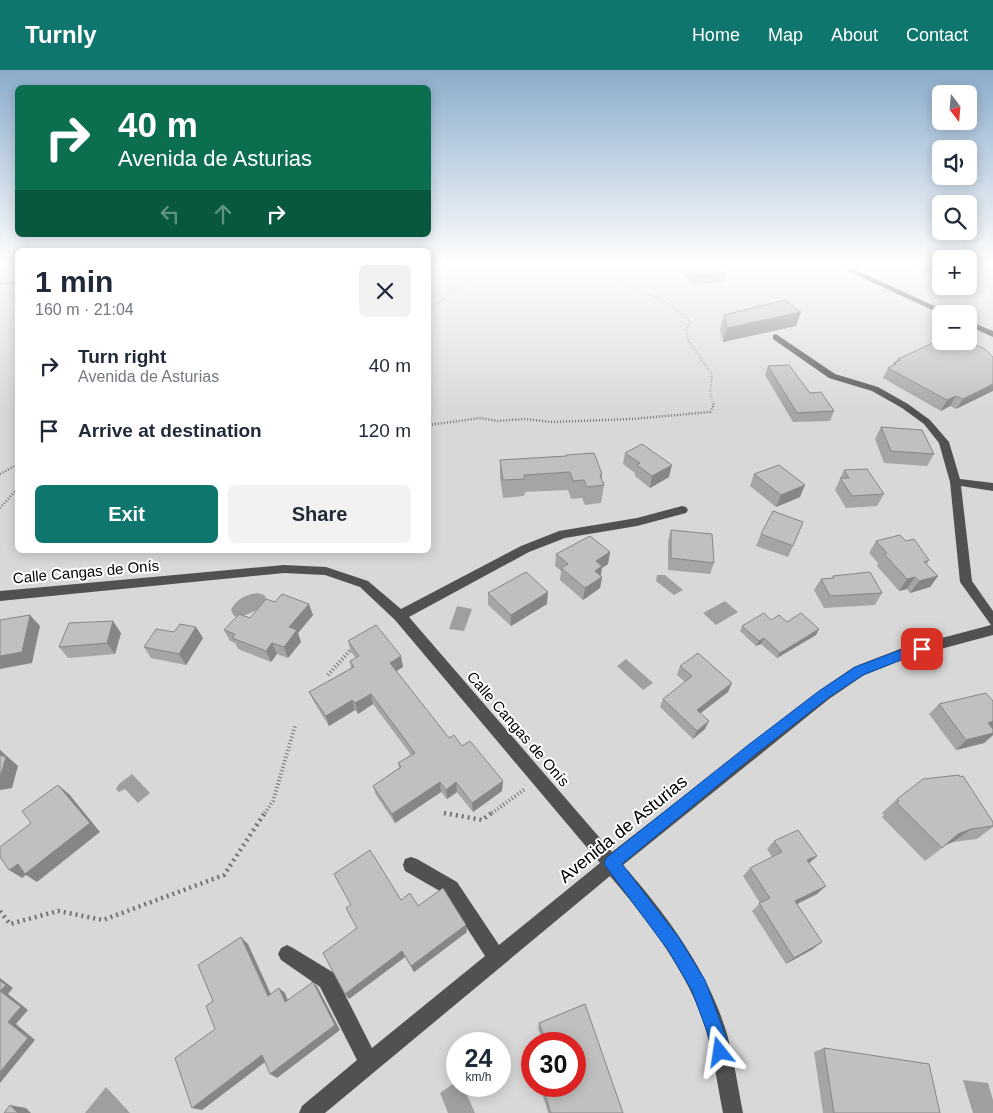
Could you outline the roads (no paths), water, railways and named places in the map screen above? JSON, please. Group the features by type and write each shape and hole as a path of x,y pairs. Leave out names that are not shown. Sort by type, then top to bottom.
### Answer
{"street":[{"path":"977,327 993,334"},
{"path":"776,337 832,376 875,389 906,406 927,422 944,442 955,482 966,582 993,621"},
{"path":"955,482 993,486"},
{"path":"400,616 525,548 564,534 636,522 682,510"},
{"name":"Calle Cangas de Onís","path":"0,596 284,569 326,571 364,584 400,616 540,779 632,888 673,944 698,986 716,1034 733,1113"},
{"name":"Avenida de Asturias","path":"309,1113 751,750 824,694 859,671 904,653 993,630"},
{"path":"411,865 451,888 497,958"},
{"path":"287,954 327,980 369,1063"}]}
